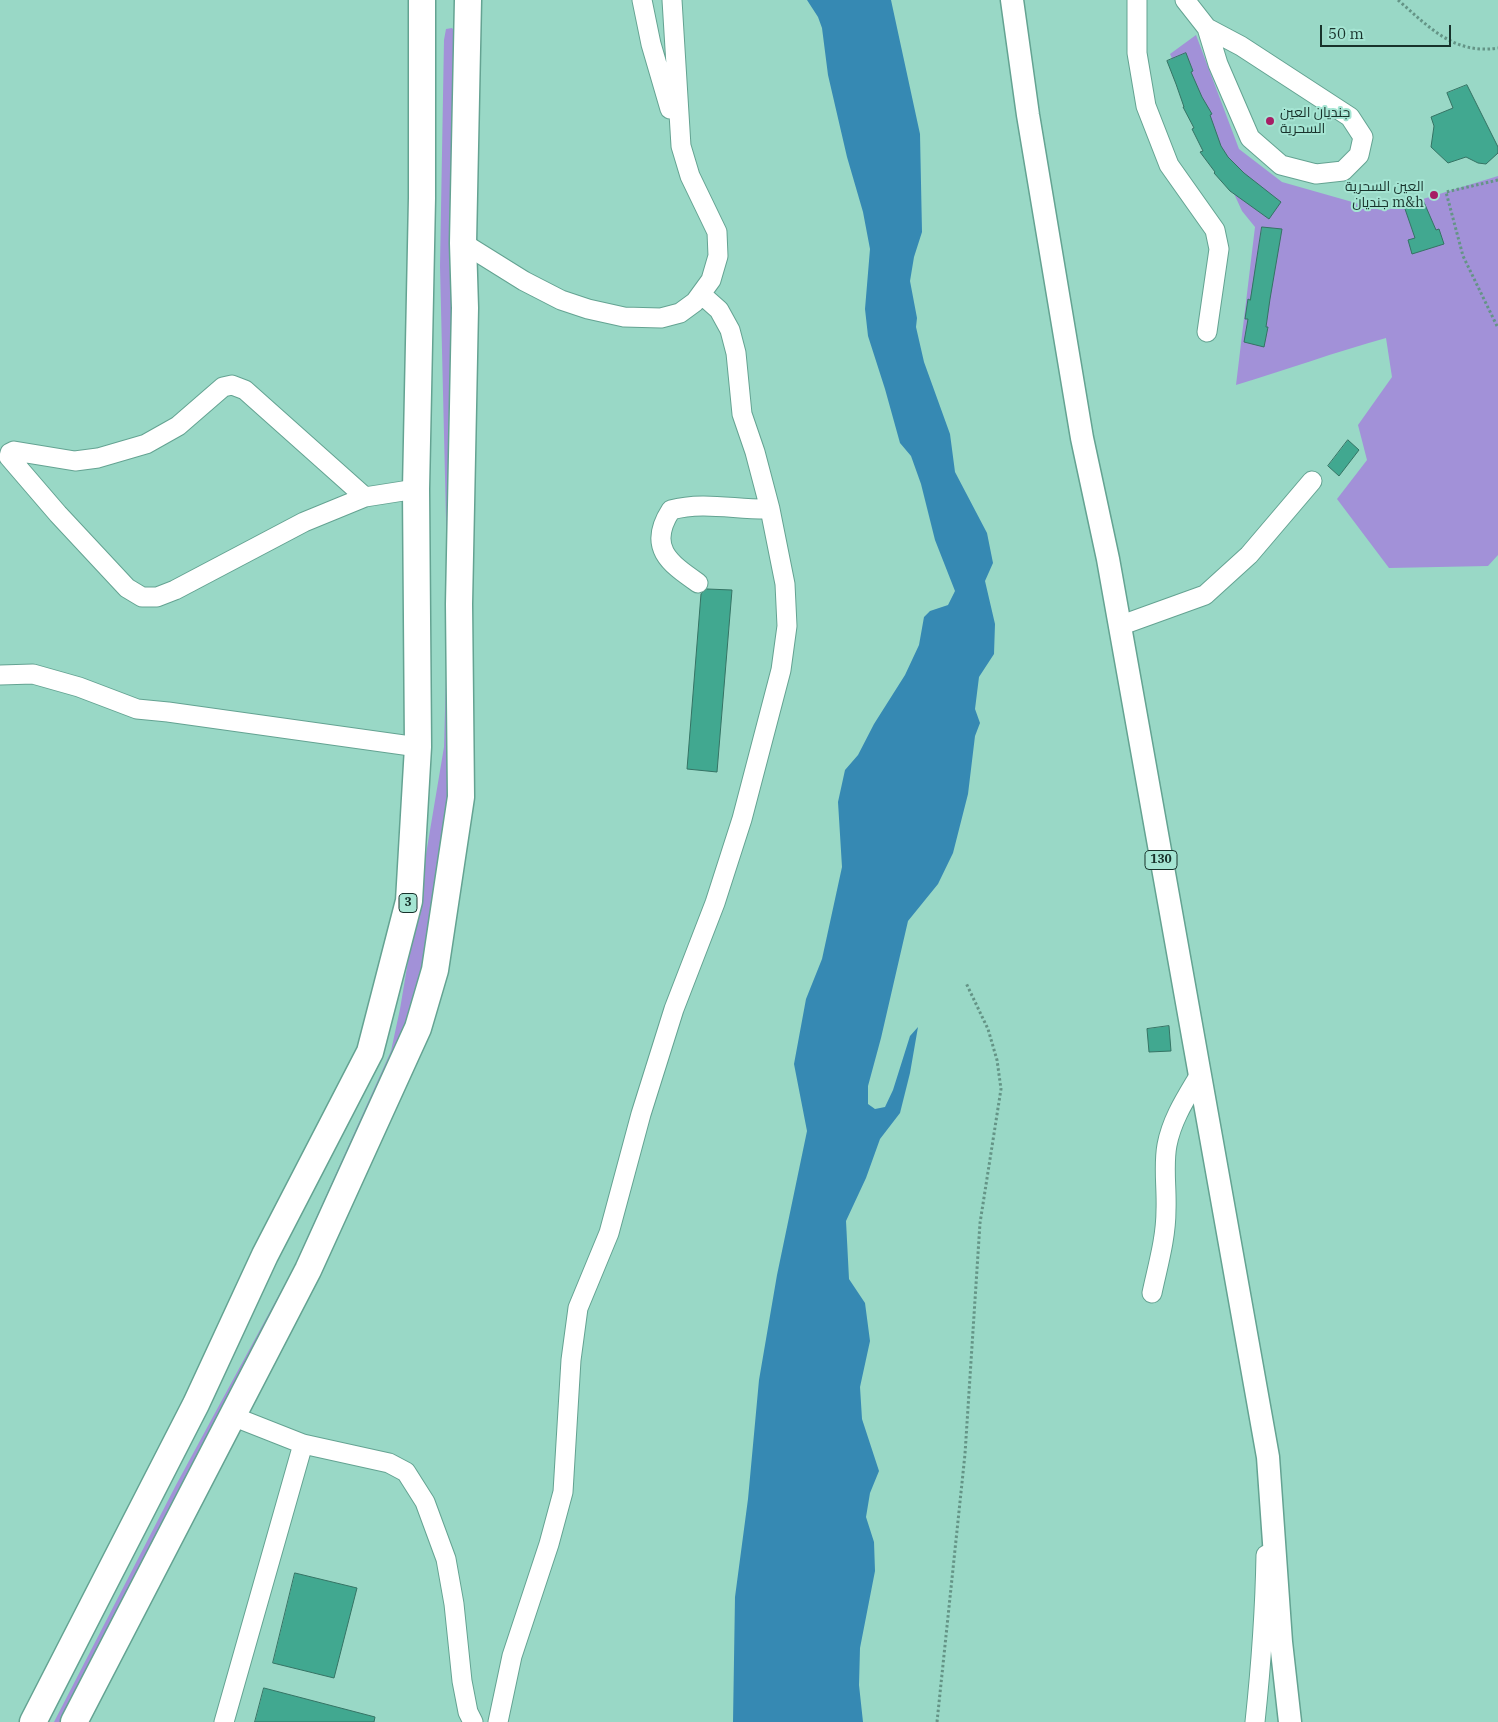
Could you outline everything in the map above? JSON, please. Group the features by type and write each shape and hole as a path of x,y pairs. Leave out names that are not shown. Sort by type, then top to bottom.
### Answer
{"highway":[{"name":"3","path":"33,1722 196,1404 265,1254 370,1052 409,901 418,747 416,489 422,198 423,0"},
{"path":"74,1722 308,1270 418,1028 435,970 461,797 459,604 465,308 464,243 468,0"}],"main road":[{"name":"130","path":"1012,0 1028,115 1081,428 1108,559 1268,1457 1281,1642 1290,1722"}],"street":[{"path":"464,243 524,281 561,300 588,309 624,317 661,318 680,313 695,302 701,294 711,280 718,256 717,232 690,176 651,44 642,0"},
{"path":"672,0 681,146"},
{"path":"1137,0 1137,53 1146,106 1169,166 1215,230 1220,249 1207,332"},
{"path":"1185,0 1206,28 1218,64 1250,138 1281,164 1316,174 1343,171 1359,154 1363,137 1350,117 1241,46 1206,28"},
{"path":"498,1722 512,1656 549,1544 562,1492 570,1360 578,1308 610,1233 641,1114 674,1009 716,903 742,819 781,670 787,626 785,584 770,510 755,452 742,414 736,353 730,330 719,310 701,294"},
{"path":"5,455 14,451 75,461 98,458 146,444 178,426 224,387 232,386 245,390 366,497"},
{"path":"5,455 9,457 58,514 127,588 142,597 157,597 175,590 304,522 366,497 416,489"},
{"path":"1119,626 1205,595 1249,555 1312,482"},
{"path":"698,583 674,567 662,550 661,532 663,522 671,510 686,506 716,506 747,510 770,510"},
{"path":"0,675 33,674 79,687 136,709 418,747"},
{"path":"1152,1293 1164,1239 1166,1146 1175,1116 1199,1076"},
{"path":"232,1416 303,1444 389,1463 406,1472 425,1502 446,1559 454,1604 462,1681 468,1712 473,1722"},
{"path":"224,1722 303,1444"},
{"path":"1255,1722 1265,1603 1268,1457"}],"path":[{"path":"1398,0 1426,26 1448,40 1467,48 1483,50 1498,48"},
{"path":"1498,180 1446,192 1463,256 1498,328"},
{"path":"937,1722 964,1464 980,1223 1001,1089 997,1060 988,1029 966,983"}],"shaded area":[{"path":"452,28 460,37 466,604 442,914 403,1057 70,1722 54,1722 176,1485 294,1267 391,1051 400,1009 444,747 448,603 440,266 444,40 446,29"},
{"path":"1196,35 1239,149 1282,182 1384,211 1498,176 1498,555 1488,566 1389,568 1337,499 1367,460 1358,425 1392,377 1386,338 1236,385 1255,227 1242,211 1170,54"}],"water":[{"path":"807,0 891,0 920,134 922,232 914,257 910,281 917,318 916,327 924,362 950,434 955,472 987,533 993,563 985,581 995,624 994,654 979,677 975,709 980,723 975,736 968,794 953,853 938,884 908,921 868,1086 868,1104 875,1109 885,1107 893,1090 910,1036 918,1027 910,1073 900,1113 880,1139 866,1178 846,1221 849,1279 865,1303 870,1341 860,1387 862,1419 879,1471 870,1493 866,1517 874,1542 875,1571 860,1648 859,1685 863,1722 733,1722 735,1597 748,1499 759,1380 777,1275 807,1131 794,1064 806,999 822,959 842,867 838,802 845,770 858,755 874,724 905,675 919,645 924,617 930,611 948,605 955,591 935,540 921,484 911,456 900,443 868,336 865,309 870,249 863,212 847,157 828,75 822,28 818,17"}],"building":[{"path":"1186,53 1193,71 1191,72 1212,114 1210,115 1221,146 1228,157 1244,173 1281,202 1269,219 1230,191 1214,173 1200,152 1203,151 1183,107 1167,61"},
{"path":"1467,85 1498,147 1498,153 1486,164 1478,163 1466,157 1448,163 1431,147 1434,126 1431,117 1453,108 1447,93"},
{"path":"1423,200 1436,230 1439,229 1444,244 1412,254 1408,240 1415,238 1404,206"},
{"path":"1262,227 1282,229 1264,347 1244,342 1248,319 1245,319 1248,299 1250,300"},
{"path":"1348,440 1359,450 1339,476 1328,466"},
{"path":"707,589 732,590 717,772 687,769 701,594"},
{"path":"1169,1026 1171,1051 1149,1052 1147,1029"},
{"path":"295,1573 357,1588 334,1678 273,1663"},
{"path":"264,1688 375,1717 374,1722 255,1722"}],"place":[{"name":"جنديان العين السحرية","path":"1270,121"},
{"name":"العين السحرية جنديان m&h","path":"1434,195"}]}
